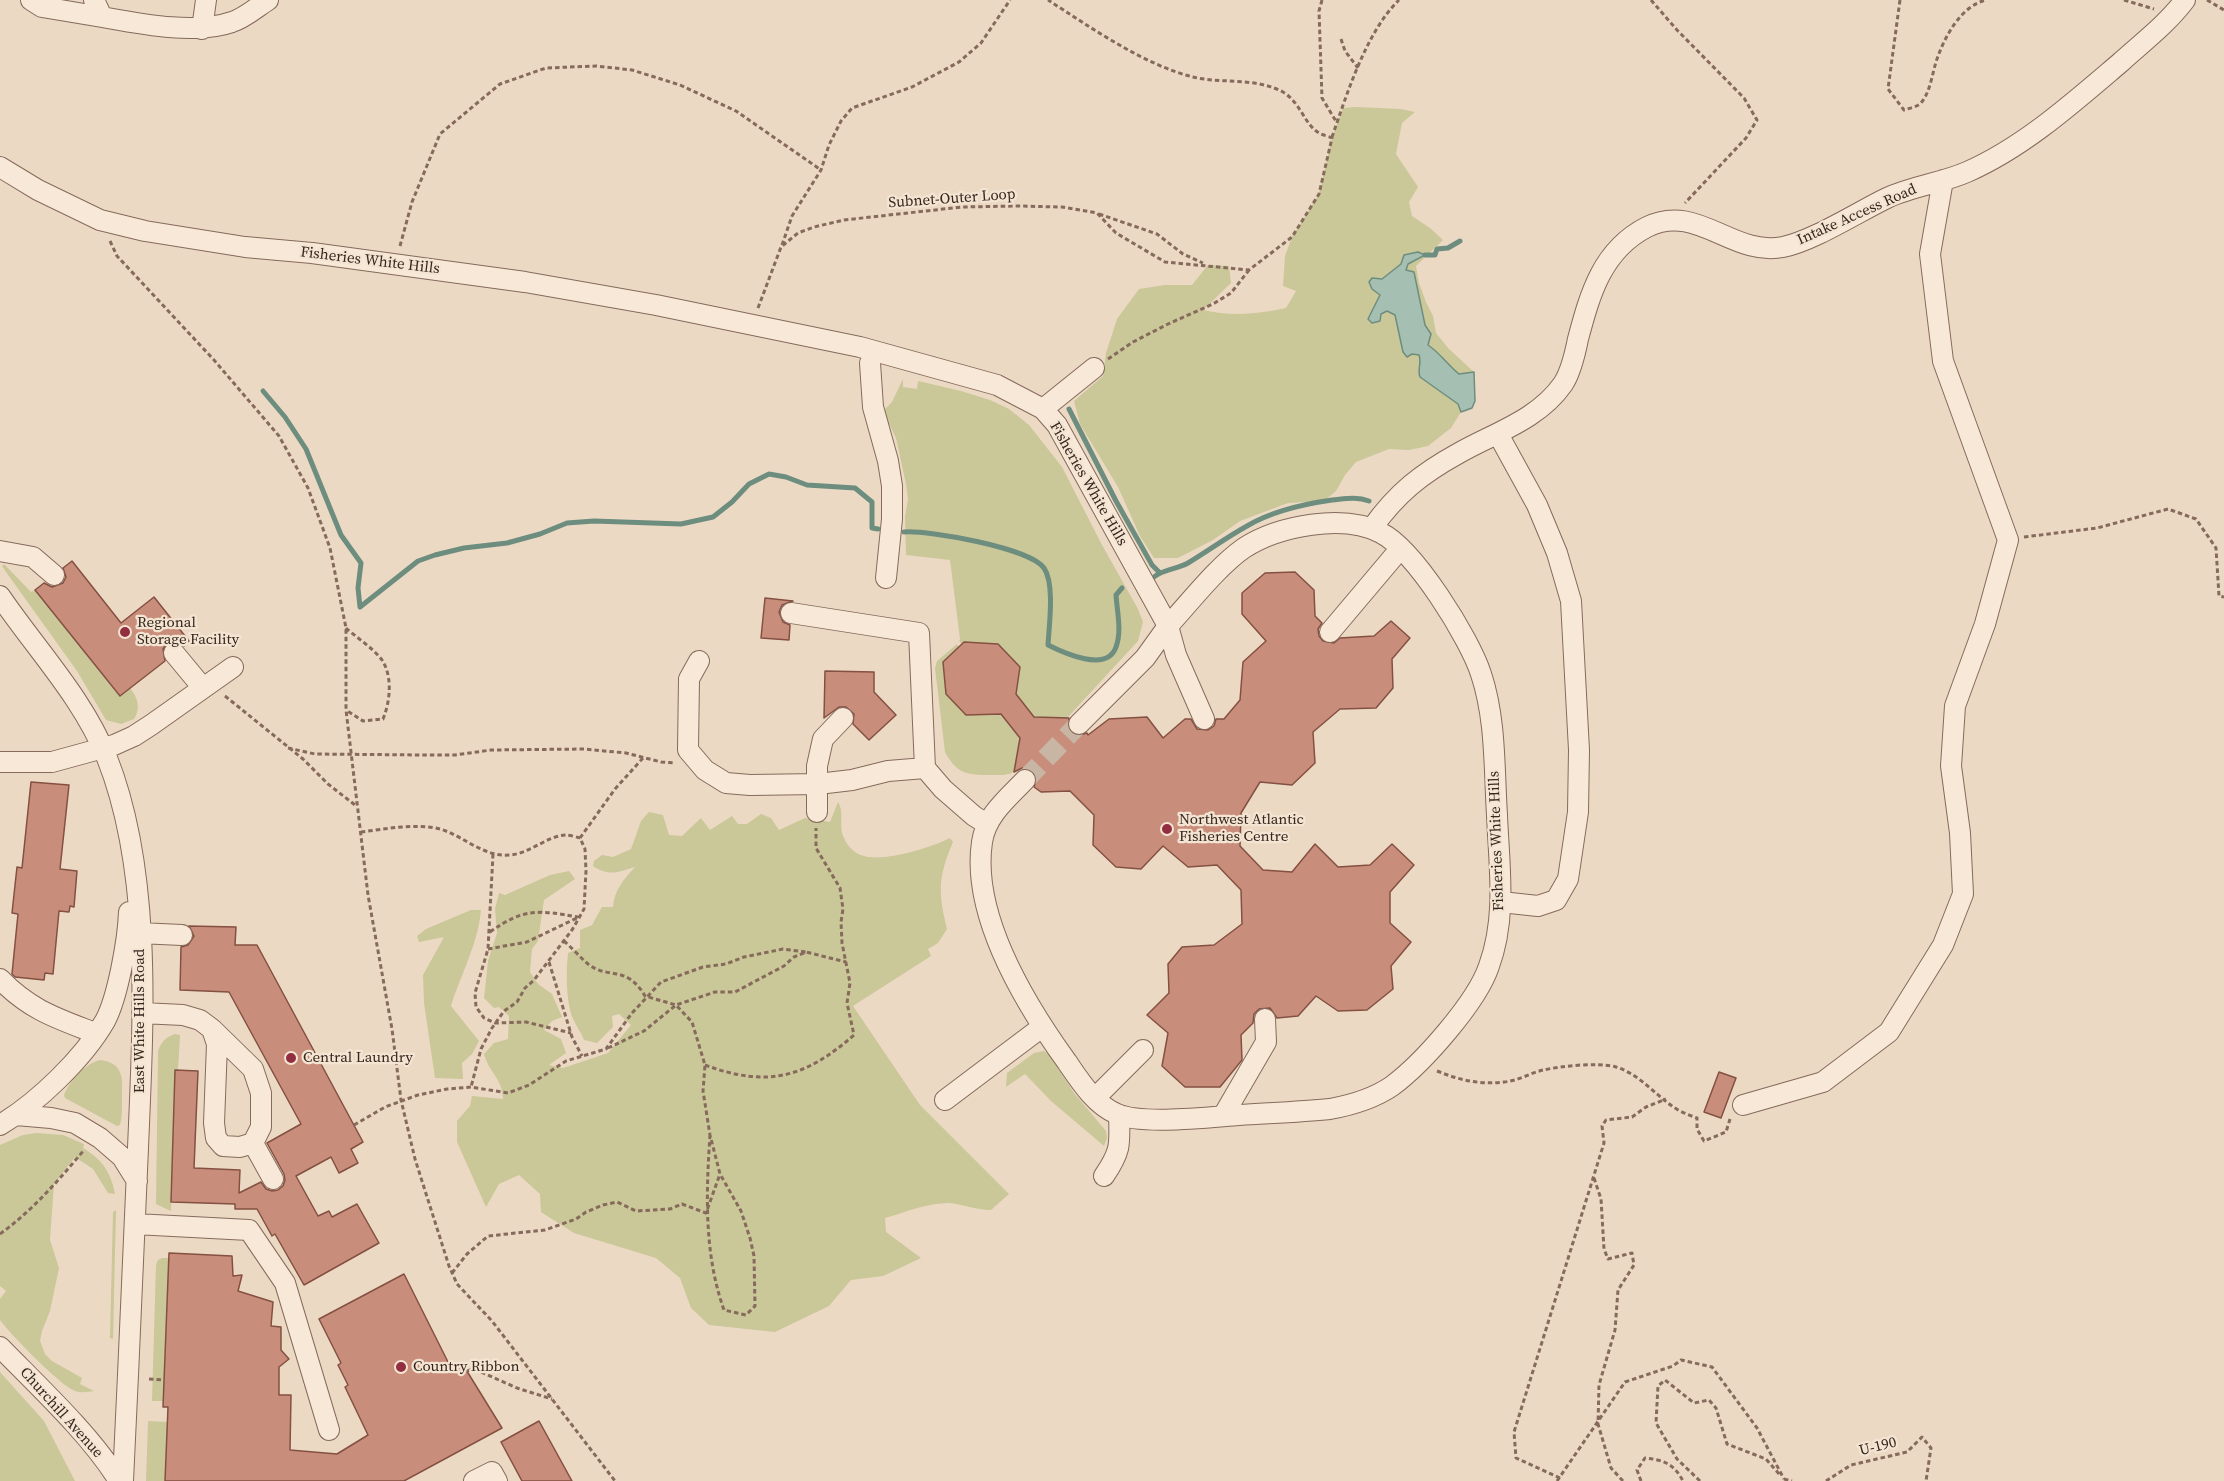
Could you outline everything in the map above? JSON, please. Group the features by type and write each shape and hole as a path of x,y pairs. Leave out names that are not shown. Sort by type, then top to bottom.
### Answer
{"street":[{"path":"31,0 42,7 98,9 136,23 202,28 234,22 268,0"},
{"path":"202,28 206,0"},
{"name":"Intake Access Road","path":"1669,220 1708,227 1744,246 1762,249 1783,247 1803,241 1897,194 1965,173 1990,161 2036,131 2092,86 2179,8"},
{"name":"Fisheries White Hills","path":"0,167 38,190 100,220 189,239 453,271 592,293 850,344 997,385 1043,409 1058,425 1168,626"},
{"path":"1743,1105 1823,1082 1889,1032 1943,945 1963,894 1960,833 1951,766 1955,706 1985,624 2008,540 1943,361 1930,254 1943,180"},
{"path":"1372,528 1396,498 1413,482 1460,453 1521,422 1544,404 1563,383 1574,356 1592,288 1603,268 1632,237 1649,226 1669,220"},
{"name":"Fisheries White Hills","path":"752,324 781,321 862,339 917,354 939,368"},
{"name":"Fisheries White Hills","path":"752,324 767,337 870,363"},
{"path":"886,578 892,519 892,486 888,461 873,408 870,363 892,355"},
{"path":"1043,409 1094,368"},
{"path":"1498,434 1537,504 1557,553 1571,601 1579,750 1578,812 1568,879 1556,900 1538,906 1501,902"},
{"name":"Fisheries White Hills","path":"1025,780 997,808 987,824 982,841 982,882 989,914 1011,972 1042,1027 1095,1098 1105,1108 1119,1115 1132,1118 1182,1119 1298,1112 1353,1105 1392,1086 1455,1021 1481,986 1497,938 1501,902 1491,712 1482,674 1454,619 1400,549 1384,534 1372,528 1317,524 1265,537 1244,548 1228,561 1168,626 1145,658 1079,724"},
{"path":"1330,632 1400,549"},
{"path":"0,551 33,557 54,575"},
{"name":"East White Hills Road","path":"0,596 63,681 103,749 116,783 130,843 138,901 142,1013 137,1181 121,1481"},
{"path":"791,613 920,633 925,768 943,789 974,816 987,824"},
{"path":"1168,626 1176,656 1204,719"},
{"path":"174,653 206,686"},
{"path":"699,661 689,679 688,750 705,770 726,783 818,784 852,780 888,771 925,768"},
{"path":"0,762 52,762 103,749 134,736 233,667"},
{"path":"817,812 817,766 823,740 843,718"},
{"path":"8,1120 54,1083 105,1020 116,992 129,924 130,843"},
{"path":"139,933 182,935"},
{"path":"0,979 17,996 33,1007 95,1033"},
{"path":"142,1013 183,1015 200,1020 212,1029 252,1069 261,1093 261,1127 253,1143 240,1147 223,1146 216,1138 214,1123 218,1044 212,1029"},
{"path":"1222,1116 1266,1042 1265,1019"},
{"path":"945,1100 1042,1027"},
{"path":"1095,1098 1143,1050"},
{"path":"1104,1176 1117,1156 1120,1143 1119,1115"},
{"path":"8,1120 51,1118 75,1123 100,1138 122,1156 137,1181"},
{"path":"253,1143 273,1179"},
{"path":"135,1224 249,1230 285,1283 329,1430"},
{"name":"Churchill Avenue","path":"0,1347 75,1426 121,1481"},
{"path":"474,1481 492,1472 497,1481"}],"path":[{"path":"752,324 792,216 821,170 829,145 841,121 852,108 912,87 959,62 981,43 1010,0"},
{"path":"1048,0 1096,31 1164,68 1194,77 1261,85 1282,92 1297,103 1318,132 1332,138"},
{"path":"1322,0 1319,11 1322,98 1337,123"},
{"path":"1094,368 1133,342 1231,293 1249,270 1292,237 1319,194 1332,138 1358,68 1387,12 1399,0"},
{"path":"1651,0 1744,98 1757,120 1746,138 1669,220"},
{"path":"1900,0 1888,89 1904,110 1919,105 1926,95 1937,57 1958,18 1978,2 1986,0"},
{"path":"2124,0 2179,8"},
{"path":"2207,0 2224,10"},
{"path":"1341,39 1345,51 1358,68"},
{"path":"396,264 412,202 440,134 500,84 546,68 596,66 632,70 680,85 736,111 821,170"},
{"name":"Subnet-Outer Loop","path":"781,247 798,233 814,226 844,220 991,206 1062,207 1097,213 1157,234 1183,254 1208,265"},
{"path":"1097,213 1116,234 1164,262 1249,270"},
{"path":"100,220 117,256 214,360 279,436 308,488 330,548 346,628 346,710 368,895 392,1029 401,1100 415,1159 457,1284 492,1322 615,1481"},
{"path":"2008,540 2097,528 2168,509 2196,519 2216,548 2219,596 2224,597"},
{"path":"346,628 382,660 389,681 389,705 383,719 363,721 346,710"},
{"path":"206,686 288,748 328,784 357,806"},
{"path":"288,748 315,754 455,755 491,750 584,749 626,753 661,762 700,765"},
{"path":"580,838 615,789 643,758"},
{"path":"705,1065 747,1077 770,1079 824,1059 854,1035 848,1003 850,983 842,943 843,909 840,888 816,848 817,812"},
{"path":"361,832 402,828 440,829 489,853 509,855 533,849 552,839 567,835 580,838"},
{"path":"471,1087 481,1049 495,1023 504,1011 517,1002 525,988 534,980 564,941 584,909 585,849 580,838"},
{"path":"493,853 490,932 488,949 475,993 476,1007 484,1018 495,1023 526,1022 571,1033"},
{"path":"490,932 506,920 528,912 547,911 579,917"},
{"path":"488,949 527,942 579,917"},
{"path":"564,941 590,965 627,977 640,987 645,996 676,1005 692,1022 705,1065 703,1091 710,1135 720,1174 741,1210 754,1256 755,1306 746,1315 724,1310 717,1291 706,1213 710,1135"},
{"path":"606,1049 645,996 661,982 703,967 726,964 744,957 783,949 846,962"},
{"path":"354,1125 401,1100 447,1089 471,1087 508,1093 529,1085 566,1061 606,1049 644,1031 676,1005 715,992 735,992 806,952"},
{"path":"549,961 571,1033 582,1056"},
{"path":"1416,1063 1457,1079 1482,1083 1518,1080 1542,1070 1571,1066 1616,1067 1640,1080 1679,1110 1697,1118 1697,1129 1704,1141 1726,1132 1731,1117 1743,1105"},
{"path":"1666,1099 1646,1107 1632,1117 1606,1120 1602,1126 1604,1143 1514,1432 1516,1458 1558,1479 1625,1382 1672,1366 1681,1360 1712,1367 1757,1428 1784,1479"},
{"path":"0,1234 50,1191 86,1149"},
{"path":"706,1213 720,1174"},
{"path":"1593,1177 1601,1199 1604,1249 1608,1259 1632,1253 1634,1265 1618,1290 1616,1330 1599,1385 1598,1424 1611,1468 1623,1481"},
{"path":"452,1273 467,1254 488,1236 545,1230 576,1219 603,1205 617,1202 636,1211 670,1209 682,1204 706,1213"},
{"path":"467,1371 474,1369 517,1388 552,1399"},
{"path":"149,1379 164,1380"},
{"path":"1700,1481 1677,1459 1656,1423 1658,1386 1665,1380 1694,1403 1709,1400 1716,1408 1727,1444 1766,1459 1784,1479 1792,1481"},
{"name":"U-190","path":"1826,1481 1851,1466 1907,1452 1922,1437 1931,1449 1926,1481"},
{"path":"1641,1481 1637,1470 1645,1458 1663,1460 1676,1469 1683,1481"}],"shaded area":[{"path":"1343,108 1415,112 1402,123 1396,154 1418,187 1409,202 1412,216 1443,240 1416,266 1419,283 1433,316 1436,333 1448,348 1474,372 1459,374 1428,345 1430,334 1406,270 1408,264 1424,256 1401,264 1382,279 1376,279 1380,295 1368,319 1387,310 1395,315 1404,346 1412,353 1419,355 1424,380 1458,404 1461,412 1451,428 1428,446 1409,450 1389,449 1356,462 1336,491 1324,501 1288,503 1240,521 1213,540 1178,558 1154,558 1140,536 1118,487 1080,424 1074,401 1103,376 1106,353 1117,319 1139,289 1165,285 1192,285 1208,265 1229,266 1231,283 1203,310 1245,314 1286,308 1296,291 1283,286 1285,256 1292,237 1319,194 1332,138"},
{"path":"1418,252 1425,255 1408,264 1406,270 1414,272 1425,325 1431,334 1428,345 1459,374 1474,372 1475,401 1472,408 1461,412 1458,404 1420,377 1419,355 1412,354 1407,357 1403,352 1395,315 1387,311 1381,314 1380,321 1372,323 1368,319 1380,295 1372,289 1369,282 1372,278 1382,279 1401,264 1404,255"},
{"path":"903,379 903,387 917,389 918,381 990,400 1009,409 1029,425 1062,467 1138,609 1143,622 1138,641 1067,718 1033,717 1016,694 1020,667 998,644 964,642 962,644 959,641 950,560 906,555 905,517 908,499 906,484 896,438 883,411 892,402"},
{"path":"4,564 31,592 35,590 119,696 130,688 138,703 134,719 121,724 106,720 77,671 2,566"},
{"path":"957,644 959,647 943,663 946,694 966,715 1001,714 1020,738 1014,772 1005,775 969,774 958,769 945,752 935,668 937,661"},
{"path":"838,802 844,838 852,849 861,855 895,856 920,850 950,838 953,842 944,865 941,885 947,929 938,943 928,949 931,956 853,1006 920,1105 1009,1194 991,1210 941,1203 885,1218 886,1232 921,1258 883,1276 851,1280 829,1306 775,1332 709,1325 691,1308 680,1278 656,1258 574,1233 541,1212 540,1194 519,1175 499,1184 486,1207 457,1142 457,1121 470,1106 472,1096 503,1099 498,1080 484,1054 494,1043 508,1039 509,1016 499,1007 494,1008 484,998 488,961 497,933 495,909 499,893 505,895 550,875 569,871 575,879 544,900 538,941 532,949 530,972 538,984 552,994 562,1017 552,1021 544,1030 561,1039 566,1053 549,1065 563,1068 608,1053 631,1025 619,1014 612,1016 613,1027 597,1043 584,1040 574,1022 569,1004 568,953 580,948 580,930 592,925 602,907 613,907 623,880 635,867 619,872 604,872 593,866 594,861 602,855 613,857 631,849 641,821 649,812 663,815 669,835 682,836 701,818 710,830 732,816 738,824 747,824 761,814 771,818 779,830 805,818 830,822"},
{"path":"471,910 481,910 479,923 473,947 451,1006 479,1041 472,1054 462,1063 463,1079 435,1078 424,1003 423,975 444,937 419,942 417,936 426,929"},
{"path":"175,1034 180,1035 178,1070 175,1071 171,1211 156,1204 158,1051 164,1040"},
{"path":"1044,1051 1049,1054 1074,1093 1106,1131 1107,1138 1104,1146 1051,1101 1025,1074 1006,1087 1007,1073 1034,1053"},
{"path":"101,1060 115,1065 121,1074 122,1113 120,1125 117,1126 65,1098 64,1095 79,1073 90,1064"},
{"path":"36,1133 63,1135 84,1144 83,1148 104,1166 115,1194 108,1193 93,1169 75,1157 54,1184 50,1240 59,1268 50,1311 40,1341 45,1354 52,1361 82,1378 80,1384 94,1391 80,1392 68,1387 36,1358 0,1320 0,1299 6,1291 0,1286 0,1145 23,1135"},
{"path":"116,1210 113,1339 110,1338 113,1212"},
{"path":"162,1258 169,1258 163,1401 152,1401 156,1265"},
{"path":"0,1372 44,1421 75,1481 0,1481"},
{"path":"148,1421 168,1422 165,1481 146,1481"}],"building":[{"name":"Regional Storage Facility","path":"72,561 121,623 154,597 189,641 184,646 178,642 167,643 163,649 165,661 120,696 35,590 44,583 52,587 63,583 66,577 63,568"},
{"name":"Northwest Atlantic Fisheries Centre","path":"1295,572 1314,590 1315,616 1322,623 1318,629 1323,641 1334,643 1340,638 1374,636 1391,621 1410,638 1392,659 1393,688 1376,708 1340,709 1313,732 1315,763 1292,785 1260,782 1241,813 1240,846 1263,870 1292,872 1315,844 1338,867 1370,865 1392,844 1414,865 1390,892 1390,923 1411,942 1391,966 1393,989 1367,1010 1338,1011 1316,996 1298,1016 1277,1018 1270,1008 1259,1009 1254,1014 1253,1023 1241,1035 1242,1060 1220,1087 1185,1087 1162,1066 1168,1033 1147,1015 1169,993 1168,964 1182,947 1214,945 1242,924 1241,890 1217,865 1188,867 1163,846 1141,869 1116,867 1093,845 1094,815 1070,791 1041,792 1034,787 1037,777 1033,771 1022,768 1014,772 1020,738 1001,714 966,715 946,694 943,662 964,642 998,644 1020,667 1016,694 1034,717 1069,718 1068,728 1076,736 1087,733 1088,735 1109,719 1147,717 1163,738 1185,719 1191,719 1197,729 1208,730 1214,726 1216,719 1224,719 1240,700 1243,662 1266,641 1242,614 1242,593 1265,573"},
{"path":"765,598 793,601 782,605 779,612 783,622 790,625 789,640 761,638"},
{"path":"825,671 874,672 874,692 896,715 869,740 853,724 854,714 846,707 839,707 824,718"},
{"path":"31,782 69,785 60,869 77,871 74,907 70,906 69,912 59,911 53,974 45,973 44,980 15,977 12,974 18,914 12,913 17,867 22,868"},
{"path":"189,926 236,927 235,945 257,945 363,1142 351,1149 358,1163 339,1173 331,1157 296,1176 318,1216 329,1211 332,1217 357,1204 379,1243 304,1285 275,1234 272,1236 257,1209 235,1209 235,1204 171,1202 175,1070 198,1071 194,1168 240,1170 239,1193 261,1182 266,1189 272,1191 283,1186 284,1174 267,1143 301,1124 229,992 180,990 181,947 188,945 194,936"},
{"path":"1719,1072 1736,1078 1721,1118 1704,1112"},
{"name":"Country Ribbon","path":"169,1253 232,1256 233,1276 242,1275 238,1291 273,1302 271,1326 281,1327 281,1350 289,1359 279,1367 279,1395 291,1395 290,1450 337,1454 368,1435 345,1387 348,1385 338,1365 341,1363 319,1319 404,1274 448,1362 465,1368 502,1428 404,1481 165,1481 168,1407 163,1407"},
{"path":"539,1421 572,1481 522,1481 501,1442"}],"waterway":[{"path":"1425,255 1435,255 1437,249 1448,248 1460,241"},
{"path":"263,391 285,417 306,449 341,535 361,563 358,588 360,607"},
{"path":"1069,409 1116,501 1152,565 1159,572"},
{"path":"360,607 418,561 435,555 464,548 507,543 540,534 567,523 594,521 681,524 713,517 749,484 769,474 786,477 807,485 855,488 872,502 872,528 878,529"},
{"path":"1154,577 1188,563 1247,526 1277,512 1332,500 1355,498 1369,501"},
{"path":"904,532 956,537 1000,547 1035,561 1044,568 1049,584 1048,645 1085,659 1104,659 1111,655 1116,647 1119,628 1116,595 1122,588"}],"tunnel":[{"path":"1025,780 1079,724"}],"place":[{"name":"Regional Storage Facility","path":"125,632"},
{"name":"Northwest Atlantic Fisheries Centre","path":"1167,829"},
{"name":"Central Laundry","path":"291,1058"},
{"name":"Country Ribbon","path":"401,1367"}]}
